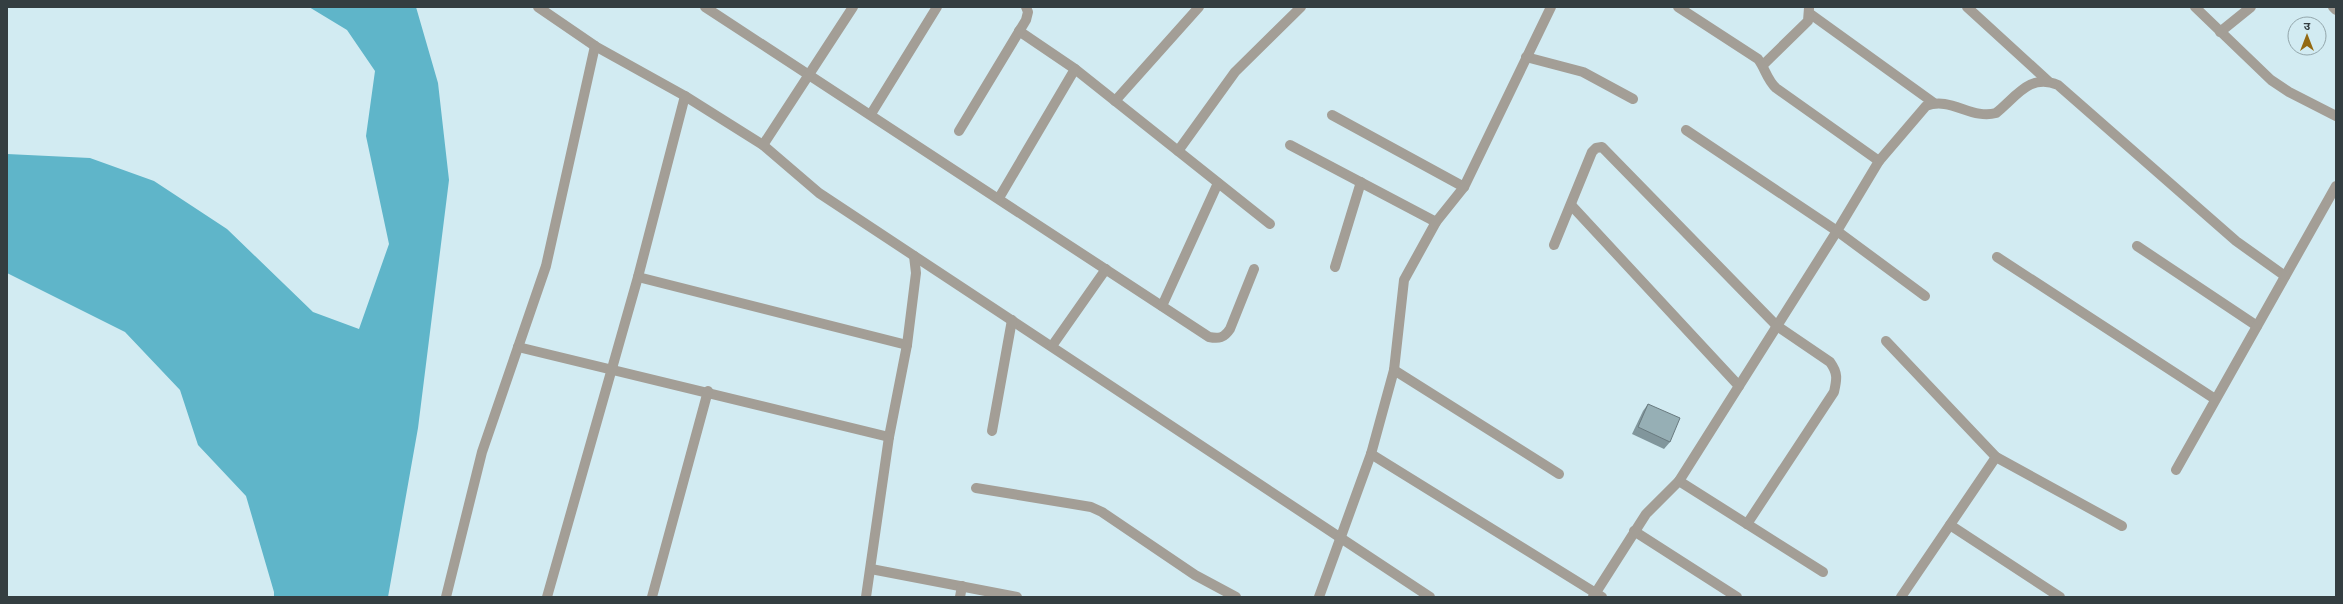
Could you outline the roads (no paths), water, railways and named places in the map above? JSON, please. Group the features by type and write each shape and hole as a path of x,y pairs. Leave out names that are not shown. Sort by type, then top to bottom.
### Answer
{"street":[{"path":"538,7 595,46 685,96 763,145 818,193 1052,346 1430,597"},
{"path":"706,7 1209,337 1217,339 1225,336 1254,269"},
{"path":"763,145 853,7"},
{"path":"871,114 937,7"},
{"path":"959,131 1026,20 1026,7"},
{"path":"1115,101 1199,7"},
{"path":"1178,151 1235,72 1301,7"},
{"path":"1319,597 1372,454 1394,370 1404,280 1436,222 1464,187 1551,7"},
{"path":"1678,7 1758,59 1763,65 1770,82 1776,88 1878,161"},
{"path":"1967,7 2048,81"},
{"path":"2195,7 2271,80 2289,92 2336,116"},
{"path":"2220,32 2251,7"},
{"path":"2332,7 2336,10"},
{"path":"1763,65 1803,27 1808,21 1809,10"},
{"path":"1809,10 1934,103"},
{"path":"1019,31 1075,69 1270,224"},
{"path":"446,597 482,452 546,266 595,46"},
{"path":"1526,57 1583,72 1633,99"},
{"path":"998,198 1075,69"},
{"path":"1372,454 1597,596 1634,531 1646,514 1679,481 1837,231 1878,161 1926,106 1934,103 1943,103 1978,115 1989,115 1996,113 2030,83 2040,80 2058,85 2236,241 2285,276"},
{"path":"547,597 638,276 685,96"},
{"path":"1332,115 1464,187"},
{"path":"1686,130 1837,231 1925,296"},
{"path":"1290,145 1436,222"},
{"path":"1554,245 1592,152 1596,148 1602,147 1777,326 1830,362 1836,370 1837,379 1834,392 1747,524"},
{"path":"1336,267 1361,182"},
{"path":"1162,306 1218,183"},
{"path":"2176,470 2336,186"},
{"path":"1571,206 1739,386"},
{"path":"2136,246 2257,326"},
{"path":"866,597 889,437 907,345 916,276 914,256"},
{"path":"1997,257 2216,399"},
{"path":"1052,346 1106,270"},
{"path":"638,276 907,345"},
{"path":"992,431 1012,320"},
{"path":"1886,341 1996,457 2122,526"},
{"path":"518,347 708,391 889,437"},
{"path":"1394,370 1559,474"},
{"path":"655,596 708,391"},
{"path":"1901,597 1996,457"},
{"path":"1679,481 1823,572"},
{"path":"976,488 1091,507 1102,512 1195,575 1236,597"},
{"path":"1950,525 2060,597"},
{"path":"1634,531 1737,597"},
{"path":"871,569 1017,597"},
{"path":"960,597 962,586"}],"water":[{"path":"309,7 416,7 438,83 449,180 418,428 388,597 274,597 274,592 246,496 198,445 180,390 125,332 7,273 7,154 90,158 154,181 227,229 313,312 359,329 389,244 366,136 375,71 347,30"}]}
